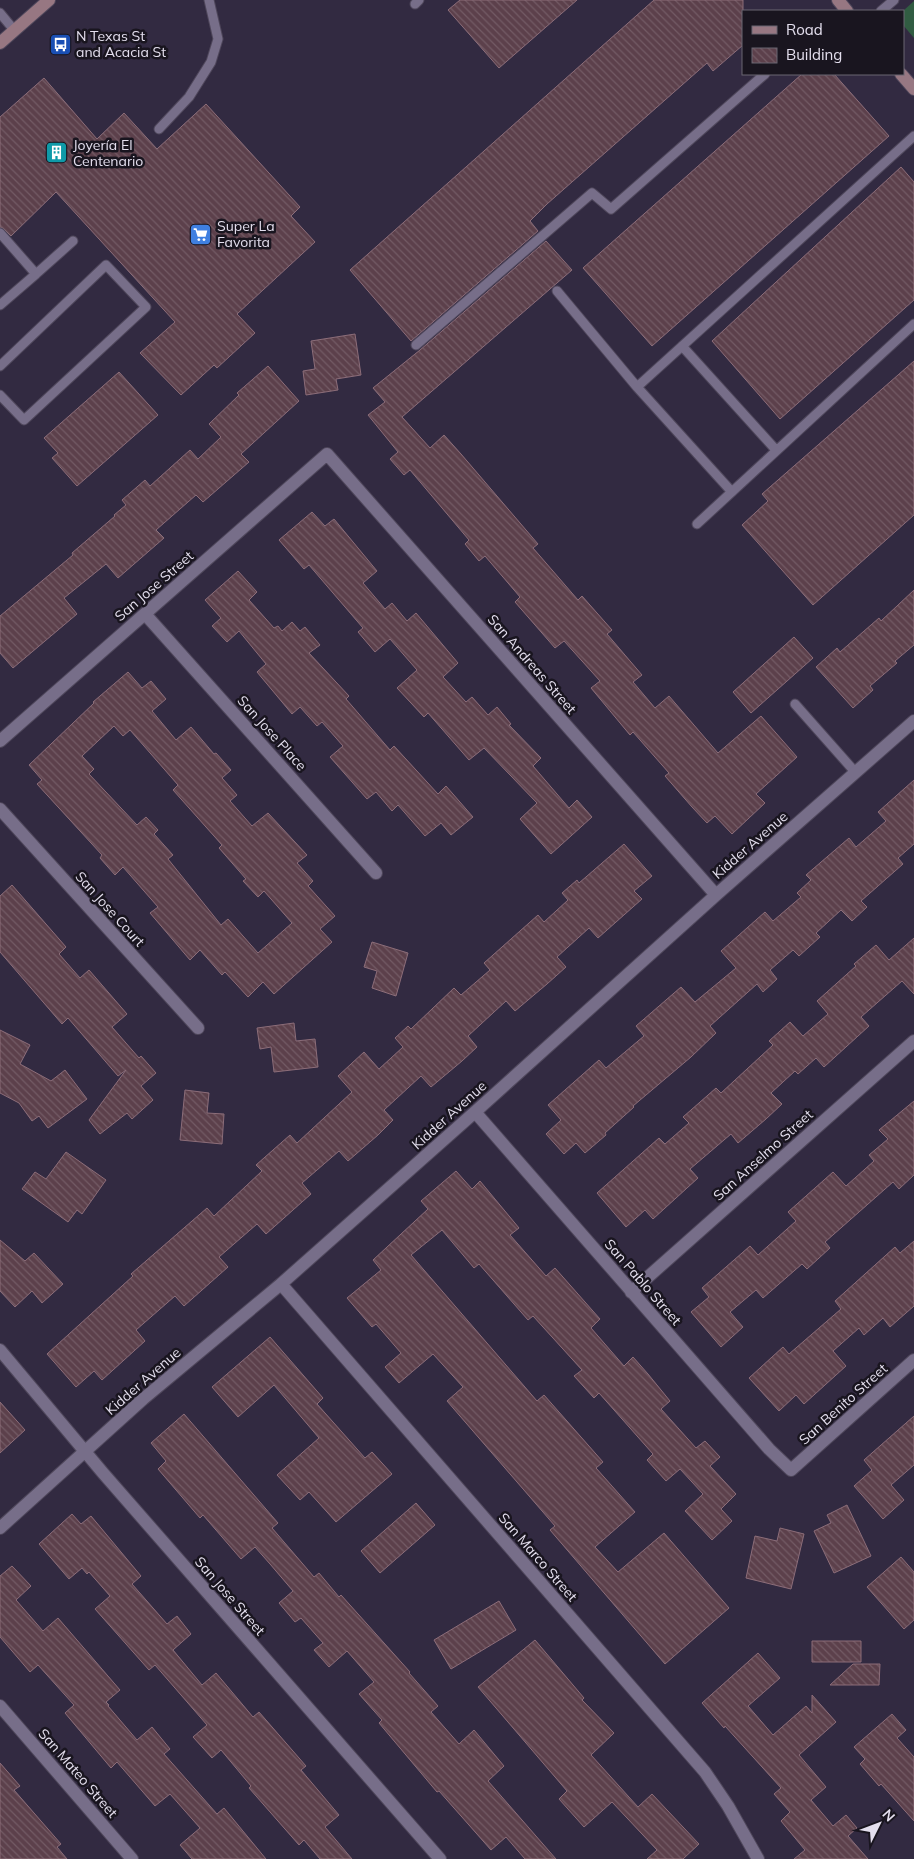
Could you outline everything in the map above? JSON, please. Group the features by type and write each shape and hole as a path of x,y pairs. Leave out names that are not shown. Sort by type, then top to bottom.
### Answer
{"main road":[{"path":"0,43 49,0"},
{"path":"902,75 914,88"}],"street":[{"name":"San Jose Street","path":"0,741 327,454"},
{"name":"San Andreas Street","path":"327,454 716,895"},
{"name":"San Jose Place","path":"144,614 376,873"},
{"name":"Kidder Avenue","path":"0,1528 143,1399 281,1284 716,895 914,721"},
{"name":"San Jose Court","path":"0,809 198,1028"},
{"name":"San Anselmo Street","path":"631,1292 914,1041"},
{"name":"San Pablo Street","path":"475,1112 768,1449 791,1470"},
{"name":"San Marco Street","path":"281,1284 705,1772 728,1806 758,1859"},
{"name":"San Jose Street","path":"0,1350 85,1452 440,1859"},
{"name":"San Benito Street","path":"791,1470 914,1360"},
{"name":"San Mateo Street","path":"0,1706 132,1859"}],"lane":[{"path":"159,129 189,97 211,62 218,39 209,0"},
{"path":"882,10 894,0"},
{"path":"0,13 14,30"},
{"path":"416,345 592,193 611,209 764,75"},
{"path":"637,387 914,136"},
{"path":"0,233 36,274"},
{"path":"0,304 73,241"},
{"path":"0,366 106,265 146,307 24,420 0,394"},
{"path":"557,291 637,387 732,492"},
{"path":"697,524 914,324"},
{"path":"682,346 776,450"},
{"path":"796,704 856,773"}],"green space":[{"path":"914,1 914,38 904,26 904,10"}],"building":[{"path":"460,0 577,0 499,68 448,10"},
{"path":"654,0 743,0 742,46 713,71 707,63 547,204 530,221 538,231 411,341 350,270"},
{"path":"801,75 835,75 889,136 652,346 583,268"},
{"name":"Super La Favorita","path":"44,78 97,139 124,113 157,149 206,104 300,207 291,216 315,242 237,314 255,333 217,368 214,365 181,395 140,353 175,322 56,192 11,236 0,227 0,117"},
{"path":"901,167 914,182 914,300 780,419 712,341"},
{"path":"546,241 572,270 402,417 430,448 444,435 461,454 538,544 533,548 578,600 582,596 612,630 607,634 642,675 633,682 655,708 669,696 718,753 761,716 797,757 756,794 765,803 732,834 715,816 707,823 665,776 669,773 633,732 630,735 591,688 600,681 564,641 555,648 515,602 520,597 485,556 479,561 465,544 469,540 410,470 404,475 390,459 398,452 368,415 385,402 373,388"},
{"path":"355,334 361,375 336,379 338,390 306,395 303,371 315,369 311,341"},
{"path":"914,361 914,515 813,605 742,525 768,501 762,494"},
{"path":"268,366 299,401 241,454 249,462 203,502 196,495 156,530 164,538 118,578 106,564 64,598 77,614 13,668 0,653 0,616 73,555 72,553 115,516 126,505 122,500 145,480 150,486 190,450 198,459 221,437 209,424 239,395 237,393"},
{"path":"119,372 158,415 77,486 52,458 58,453 44,438"},
{"path":"312,512 325,526 334,519 377,571 363,583 385,609 392,603 407,621 416,613 458,663 443,677 466,702 472,697 488,715 497,707 511,724 509,725 541,758 533,766 569,808 577,800 592,817 551,854 520,819 537,803 484,748 469,760 428,713 424,717 397,688 417,670 390,639 375,652 358,632 363,628 309,565 304,569 279,540"},
{"path":"238,571 257,592 249,600 274,628 278,626 282,631 292,622 300,631 305,627 320,645 309,653 349,696 346,699 390,750 394,746 438,794 446,786 473,817 451,835 441,823 425,836 398,805 392,811 376,792 367,799 330,757 343,746 322,722 317,726 300,707 292,714 257,672 266,664 239,631 227,642 212,626 221,618 205,600"},
{"path":"914,590 914,645 895,661 897,663 870,686 873,690 853,708 816,667 837,648 840,652 879,618 881,621"},
{"path":"794,637 813,658 751,713 733,692"},
{"path":"128,672 142,688 151,681 166,699 152,711 176,740 191,727 214,754 216,753 231,770 222,778 237,795 230,801 252,826 268,813 307,855 297,863 313,881 308,886 335,916 320,929 332,942 274,994 263,982 248,997 225,972 222,975 200,950 190,960 150,913 158,907 123,867 115,875 100,858 102,855 37,784 42,780 29,765 93,702","holes":["114,726 123,736 130,730 178,785 173,790 222,845 219,848 246,879 243,881 258,897 264,891 292,923 258,953 228,919 221,925 168,859 173,855 154,834 158,830 146,817 137,825 89,774 94,769 82,756"]},
{"path":"914,780 914,844 898,858 903,864 861,901 867,907 852,921 841,910 816,933 820,937 799,956 793,950 770,970 777,979 763,992 757,984 710,1026 716,1033 691,1057 633,1106 605,1133 606,1135 585,1153 576,1143 564,1154 546,1134 561,1120 548,1105 599,1060 606,1068 644,1036 636,1026 681,987 695,1002 736,968 721,951 765,912 773,921 801,897 797,893 811,880 806,875 849,838 856,847 886,821 878,812"},
{"path":"624,844 652,876 634,891 642,899 598,938 589,928 557,957 566,967 547,984 515,1011 506,1001 468,1036 477,1047 462,1061 431,1087 421,1076 384,1110 393,1120 378,1135 348,1161 339,1151 302,1183 311,1194 266,1234 257,1224 219,1257 228,1267 184,1306 175,1296 136,1330 145,1341 102,1380 94,1371 76,1387 47,1354 133,1276 131,1274 207,1208 214,1216 262,1171 256,1165 290,1135 297,1143 352,1092 338,1076 364,1052 379,1069 403,1047 395,1038 408,1026 411,1029 454,988 461,995 490,970 484,963 538,915 544,922 568,900 562,893 577,880 579,883"},
{"path":"12,885 66,947 59,954 80,978 89,970 127,1014 112,1027 139,1058 141,1056 156,1073 141,1086 153,1100 132,1119 127,1113 100,1134 89,1120 126,1070 118,1076 68,1018 62,1024 0,952 0,896"},
{"path":"914,938 914,994 902,981 861,1017 869,1026 824,1067 816,1058 798,1074 795,1071 771,1093 782,1104 766,1119 738,1143 731,1134 690,1169 698,1178 653,1219 645,1210 626,1227 597,1193 659,1138 665,1144 689,1123 683,1117 716,1088 721,1093 773,1045 769,1041 790,1022 803,1036 828,1014 817,1001 876,945 889,960"},
{"path":"372,942 408,953 396,996 372,988 377,971 364,967"},
{"path":"294,1023 296,1041 315,1039 318,1067 274,1072 271,1047 260,1049 257,1028"},
{"path":"0,1030 30,1045 20,1064 51,1081 65,1070 87,1099 48,1128 39,1116 32,1121 19,1103 0,1093"},
{"path":"185,1090 209,1093 207,1113 224,1114 222,1144 180,1140"},
{"path":"914,1101 914,1175 899,1189 893,1182 825,1242 830,1248 807,1269 802,1264 763,1298 756,1290 730,1312 743,1327 721,1347 691,1312 709,1297 702,1288 750,1246 758,1255 796,1221 788,1212 833,1172 846,1186 874,1161 869,1155 888,1139 879,1130"},
{"path":"66,1152 106,1180 82,1214 77,1210 68,1222 22,1189 35,1172 46,1179"},
{"path":"456,1171 472,1189 480,1181 519,1228 510,1235 546,1276 555,1268 600,1319 591,1328 624,1366 633,1357 648,1374 670,1401 661,1409 696,1448 705,1441 720,1457 710,1466 736,1494 721,1509 732,1521 712,1540 685,1511 703,1494 680,1469 666,1481 647,1460 653,1454 599,1393 594,1398 574,1376 582,1370 533,1316 528,1320 479,1264 474,1268 442,1230 411,1255 537,1401 544,1395 603,1462 596,1468 635,1512 595,1547 618,1572 664,1533 729,1608 665,1664 550,1530 555,1526 447,1401 463,1387 433,1354 399,1383 385,1367 401,1353 376,1324 372,1327 347,1298 381,1270 373,1260 428,1209 421,1201"},
{"path":"0,1240 25,1261 34,1253 63,1284 42,1303 32,1291 15,1307 0,1291"},
{"path":"914,1241 914,1306 890,1327 883,1318 864,1335 859,1328 833,1351 846,1366 804,1404 796,1395 779,1411 749,1378 783,1347 789,1354 841,1309 835,1301 895,1247 900,1253"},
{"path":"270,1337 323,1398 317,1404 365,1458 372,1452 392,1474 336,1522 309,1492 300,1500 277,1475 319,1438 274,1385 238,1417 212,1387"},
{"path":"0,1402 25,1430 0,1453"},
{"path":"184,1414 278,1523 272,1528 314,1577 319,1573 339,1597 341,1595 410,1672 438,1706 431,1712 459,1744 474,1730 504,1766 488,1781 556,1859 525,1859 506,1837 491,1850 439,1791 437,1792 379,1723 382,1720 359,1694 374,1682 347,1651 329,1667 314,1650 323,1643 301,1618 295,1622 279,1603 293,1591 270,1564 255,1547 241,1559 203,1515 200,1518 158,1469 166,1461 151,1443"},
{"path":"914,1416 914,1465 891,1485 904,1500 883,1519 854,1486 872,1470 864,1460"},
{"path":"416,1503 435,1525 380,1573 361,1551"},
{"path":"847,1505 871,1556 834,1573 814,1531 831,1523 827,1515"},
{"path":"72,1514 81,1524 91,1516 141,1576 132,1584 167,1624 177,1616 191,1634 173,1650 202,1685 216,1673 253,1717 259,1712 306,1766 301,1770 339,1815 325,1827 352,1859 320,1859 304,1840 299,1845 249,1788 251,1786 221,1750 212,1758 193,1737 207,1725 155,1665 149,1670 95,1609 110,1596 89,1572 87,1574 82,1568 69,1579 39,1544"},
{"path":"780,1528 804,1534 791,1589 746,1578 755,1536 777,1541"},
{"path":"901,1557 914,1572 914,1620 904,1629 867,1587"},
{"path":"12,1566 31,1586 16,1600 43,1631 58,1618 120,1690 106,1702 137,1740 152,1727 170,1749 164,1754 217,1814 224,1808 266,1859 192,1859 180,1845 200,1828 170,1794 155,1806 117,1762 111,1768 65,1713 74,1705 38,1665 30,1672 0,1637 0,1576"},
{"path":"499,1601 516,1630 451,1669 434,1640"},
{"path":"535,1640 584,1698 582,1700 614,1733 591,1755 638,1807 652,1794 699,1844 683,1859 647,1859 657,1850 612,1802 584,1827 559,1799 567,1791 478,1687"},
{"path":"812,1641 861,1641 861,1662 812,1662"},
{"path":"758,1653 780,1678 748,1706 773,1735 806,1706 812,1713 812,1695 836,1722 799,1755 826,1787 811,1800 833,1826 846,1815 857,1828 848,1836 868,1859 794,1859 805,1850 781,1821 790,1812 774,1794 781,1788 702,1703"},
{"path":"853,1664 880,1664 879,1685 830,1685"},
{"path":"892,1714 906,1730 897,1738 914,1757 914,1821 860,1764 865,1759 854,1747"},
{"path":"0,1763 20,1786 14,1790 61,1844 57,1847 67,1859 0,1859"}],"place":[{"name":"N Texas St and Acacia St","path":"60,44"},
{"name":"Joyería El Centenario","path":"57,153"},
{"name":"Super La Favorita","path":"201,234"}]}
